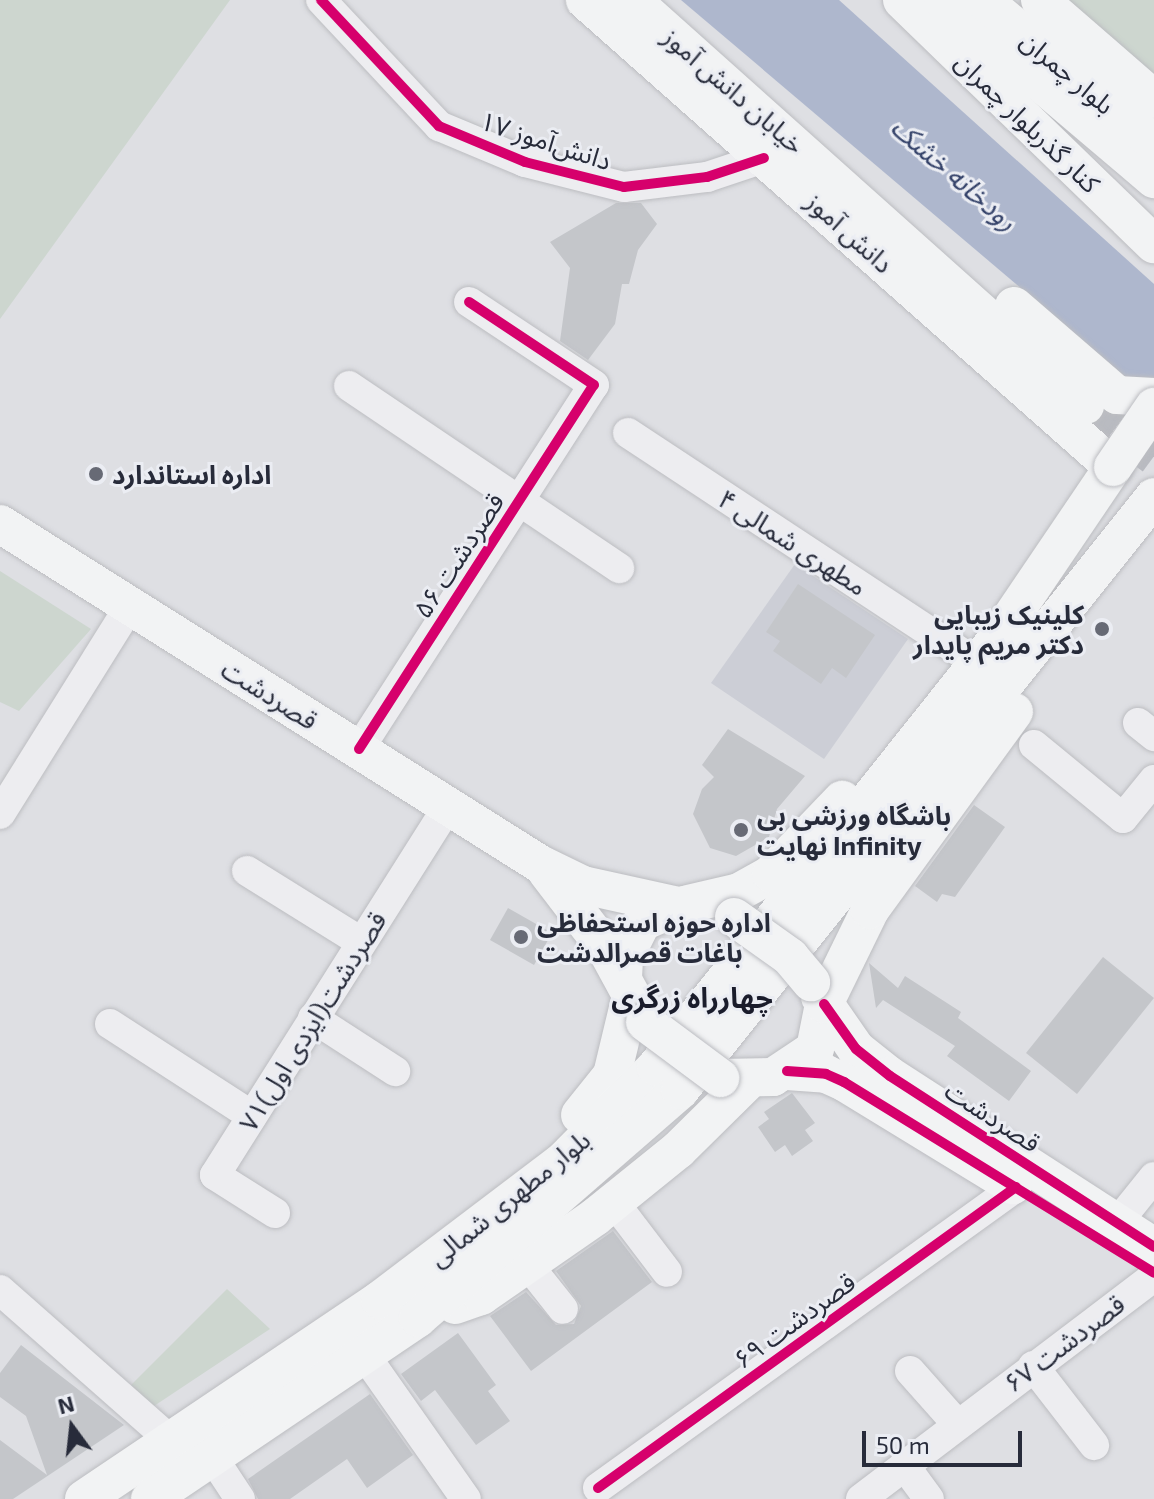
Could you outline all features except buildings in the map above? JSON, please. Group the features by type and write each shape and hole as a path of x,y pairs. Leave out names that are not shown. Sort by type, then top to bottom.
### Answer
{"main road":[{"name":"دانش آموز","path":"585,0 1113,467"},
{"name":"خیابان دانش آموز","path":"632,0 1090,392"},
{"name":"خیابان دانش آموز","path":"656,0 918,236 960,260 1090,392"},
{"name":"کنار گذربلوار چمران","path":"902,0 1154,244"},
{"path":"943,0 1154,179"},
{"name":"بلوار چمران","path":"983,0 1154,143"},
{"name":"بلوار چمران","path":"1040,0 1154,99"},
{"path":"1090,392 1154,397"},
{"name":"بلوار مطهرى شمالى","path":"84,1499 380,1300 562,1162 656,1067 996,640 1052,550 1154,407"},
{"name":"بلوار مطهرى شمالى","path":"150,1499 418,1318 680,1090 1093,576 1137,540 1154,497"},
{"name":"قصردشت","path":"0,524 540,864 583,885 681,905"},
{"path":"380,1300 419,1238 535,1157 584,1113 612,1075 633,999 634,933 651,913 739,892 771,874 830,816 958,651 1052,550"},
{"path":"540,864 633,999 690,1061 734,1079 787,1071 815,1049 818,993 870,910 1045,671 1093,576"},
{"path":"681,905 734,917 780,948 818,993"},
{"name":"قصردشت","path":"818,993 856,1049 890,1076 1154,1247"},
{"name":"قصردشت","path":"787,1071 826,1074 844,1082 1154,1275"},
{"path":"418,1318 481,1296 613,1201 678,1150 734,1079"}],"street":[{"name":"دانش‌آموز ۱۷","path":"321,0 439,126 525,162 624,187 707,177 764,158"},
{"name":"۵۶ قصردشت","path":"359,749 594,385 469,302"},
{"path":"349,386 619,568"},
{"name":"۴ مطهری شمالی","path":"628,433 958,651"},
{"path":"0,814 130,606"},
{"path":"1034,745 1123,818 1154,780"},
{"name":"۷۱قصردشت(ایزدی اول)","path":"275,1213 215,1175 448,807"},
{"path":"247,871 361,942"},
{"path":"313,1018 395,1071"},
{"path":"110,1024 252,1116"},
{"path":"1117,1223 1154,1177"},
{"name":"۶۹ قصردشت","path":"598,1488 1016,1187"},
{"path":"613,1201 667,1272"},
{"path":"528,1265 563,1309"},
{"name":"۶۷ قصردشت","path":"861,1499 1154,1275"},
{"path":"0,1290 170,1440"},
{"path":"364,1354 466,1499"},
{"path":"1033,1366 1094,1445"},
{"path":"910,1371 957,1424"},
{"path":"213,1458 240,1499"},
{"path":"904,1465 929,1499"}],"shaded area":[{"path":"0,0 230,0 0,319"},
{"path":"1065,0 1154,0 1154,84"},
{"path":"795,564 908,639 824,759 711,683"},
{"path":"0,571 91,629 19,711 0,702"},
{"path":"227,1289 270,1329 151,1408 130,1386"}],"water":[{"name":"رودخانه خشک","path":"681,0 839,0 1154,284 1154,401"}],"tunnel":[{"path":"1085,405 1154,456"}],"cycle path":[{"path":"321,0 439,126 525,162 624,187 707,177 764,158"},
{"path":"359,749 594,385 469,302"},
{"path":"824,1004 856,1049 890,1076 1154,1247"},
{"path":"787,1071 826,1074 844,1082 1154,1273"},
{"path":"598,1488 1016,1187"}],"place":[{"name":"اداره استاندارد","path":"96,474"},
{"name":"کلینیک زیبایی دکتر مریم پایدار","path":"1102,629"},
{"name":"باشگاه ورزشی بی نهایت Infinity","path":"741,830"},
{"name":"اداره حوزه استحفاظی باغات قصرالدشت","path":"521,937"}],"district":[{"name":"چهارراه زرگری","path":"692,997"}]}
